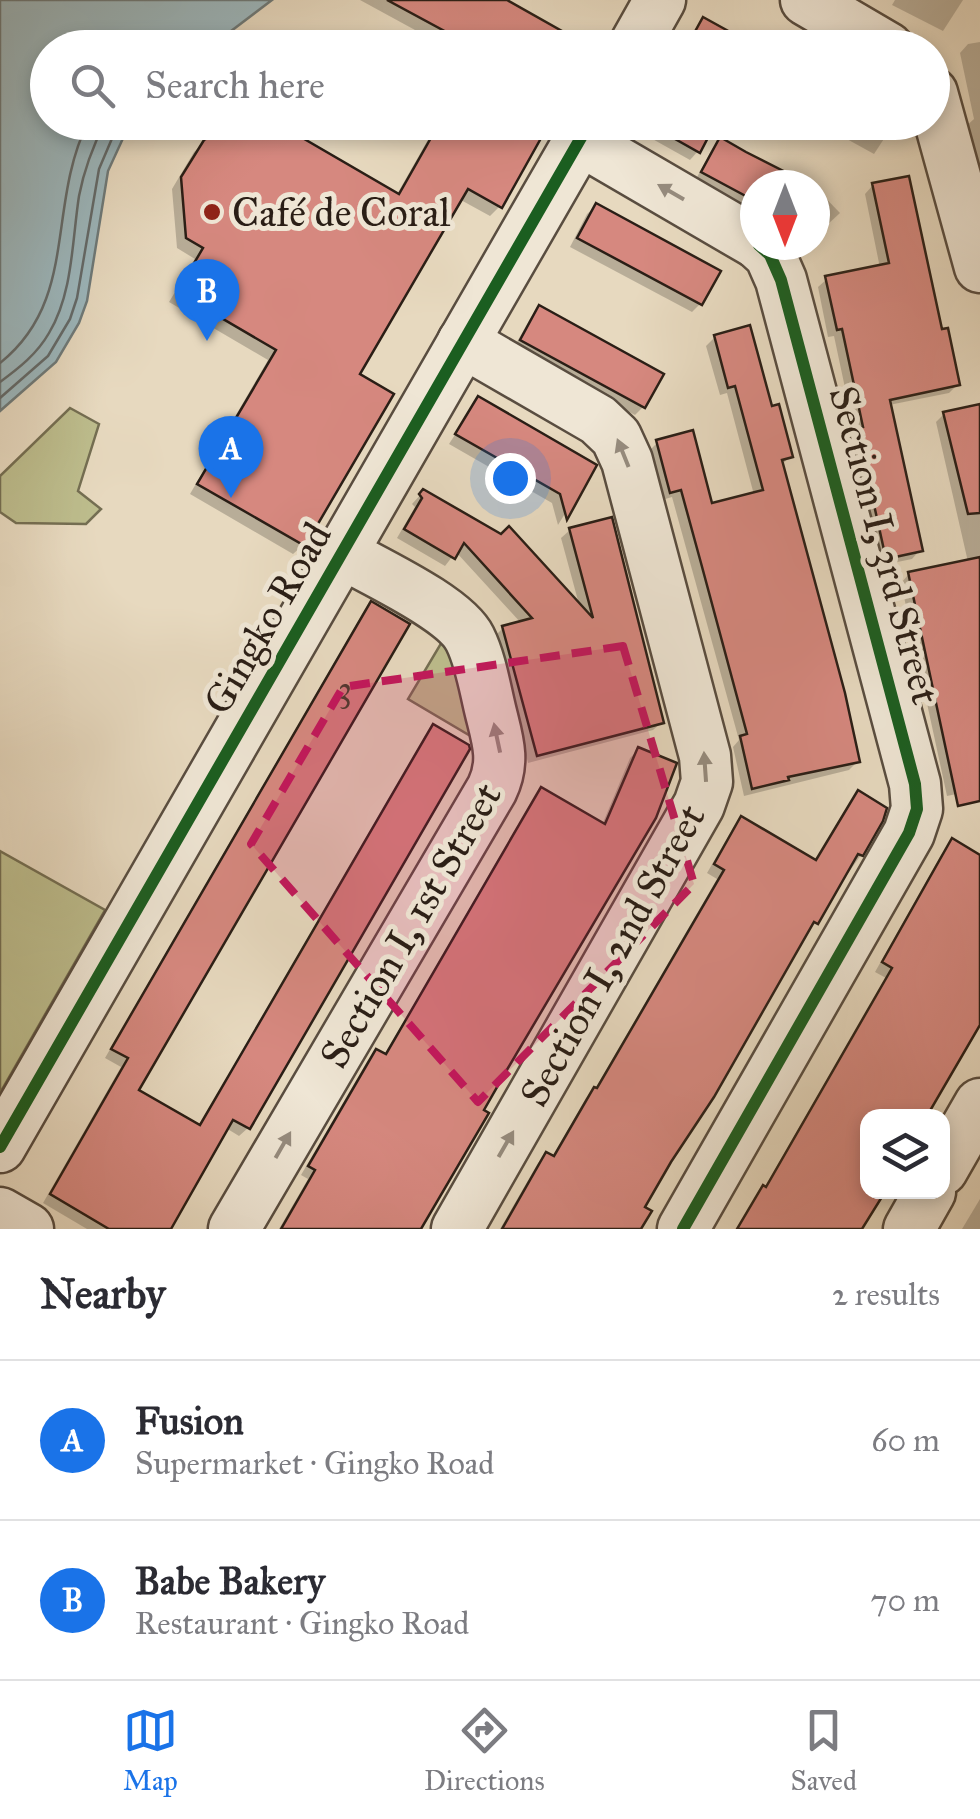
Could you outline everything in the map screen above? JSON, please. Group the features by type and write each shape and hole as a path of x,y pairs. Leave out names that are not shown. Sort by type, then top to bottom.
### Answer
{"street":[{"path":"643,30 660,0"},
{"path":"806,0 857,30"},
{"name":"Gingko Road","path":"0,1147 580,140"},
{"name":"Section I, 3rd Street","path":"599,140 740,232"},
{"path":"945,140 980,267"},
{"name":"Section I, 3rd Street","path":"683,1229 909,833 917,809 915,784 781,280 772,260"},
{"name":"Section I, 2nd Street","path":"457,1229 699,805 707,782 706,756 627,461 616,436 598,420 463,342"},
{"name":"Section I, 1st Street","path":"234,1229 492,788 500,765 498,740 464,628 445,612 342,553"},
{"path":"950,1156 980,1104"},
{"path":"908,1229 926,1199"},
{"path":"0,1213 28,1229"}],"highlighted area":[{"path":"623,646 694,884 478,1102 251,844 343,687"}],"green space":[{"path":"70,408 99,424 78,491 101,509 86,524 16,523 0,512 0,476"},
{"path":"446,635 479,741 408,699"},
{"path":"0,851 105,910 0,1093"}],"water":[{"path":"0,0 272,0 232,30 30,30 30,140 122,140 108,171 87,301 79,323 56,362 0,411"}],"building":[{"path":"387,0 507,0 560,30 443,30"},
{"path":"703,17 726,30 696,30"},
{"path":"204,140 306,140 399,194 430,140 540,140 502,208 468,189 360,374 394,394 305,546 197,484 276,350 177,292 203,248 186,238 181,177"},
{"path":"677,140 707,140 700,153"},
{"path":"718,140 781,170 740,170 740,193 701,172"},
{"path":"909,176 942,329 948,328 960,385 890,400 923,551 886,559 857,428 863,427 842,329 837,330 825,276 889,263 872,183"},
{"path":"596,203 721,271 702,305 577,238"},
{"path":"539,305 664,374 645,408 520,340"},
{"path":"750,325 772,406 779,404 793,457 782,460 860,762 752,789 740,736 747,734 681,490 670,493 656,440 693,430 712,503 763,490 735,386 728,388 714,335"},
{"path":"478,396 597,465 567,520 560,494 455,434"},
{"path":"980,404 980,513 968,514 943,412"},
{"path":"423,489 501,534 509,526 593,618 569,528 612,517 664,723 537,756 502,626 532,618 464,543 455,559 404,529"},
{"path":"980,557 980,801 958,806 908,572"},
{"path":"371,601 410,624 139,1090 200,1125 433,724 470,749 250,1129 233,1120 171,1229 109,1229 50,1194 128,1058 111,1049"},
{"path":"638,747 677,763 656,818 508,1068 484,1110 489,1113 421,1229 281,1229 315,1170 308,1166 376,1049 386,1054 541,787 605,824"},
{"path":"858,790 887,808 883,821 863,856 858,854 818,924 814,922 714,1097 671,1162 645,1207 652,1211 641,1229 502,1229 546,1152 554,1156 594,1087 597,1088 724,870 714,864 741,816 816,860"},
{"path":"952,838 980,855 980,1025 931,1109 860,1109 860,1199 881,1199 862,1229 737,1229 763,1185 766,1187 892,968 882,962"}],"cycle path":[{"path":"0,1147 580,140"},
{"path":"683,1229 909,833 917,809 915,784 781,280 772,260"}],"place":[{"name":"Café de Coral","path":"212,212"},
{"name":"Babe Bakery","path":"207,341"},
{"name":"Fusion","path":"231,498"}]}
